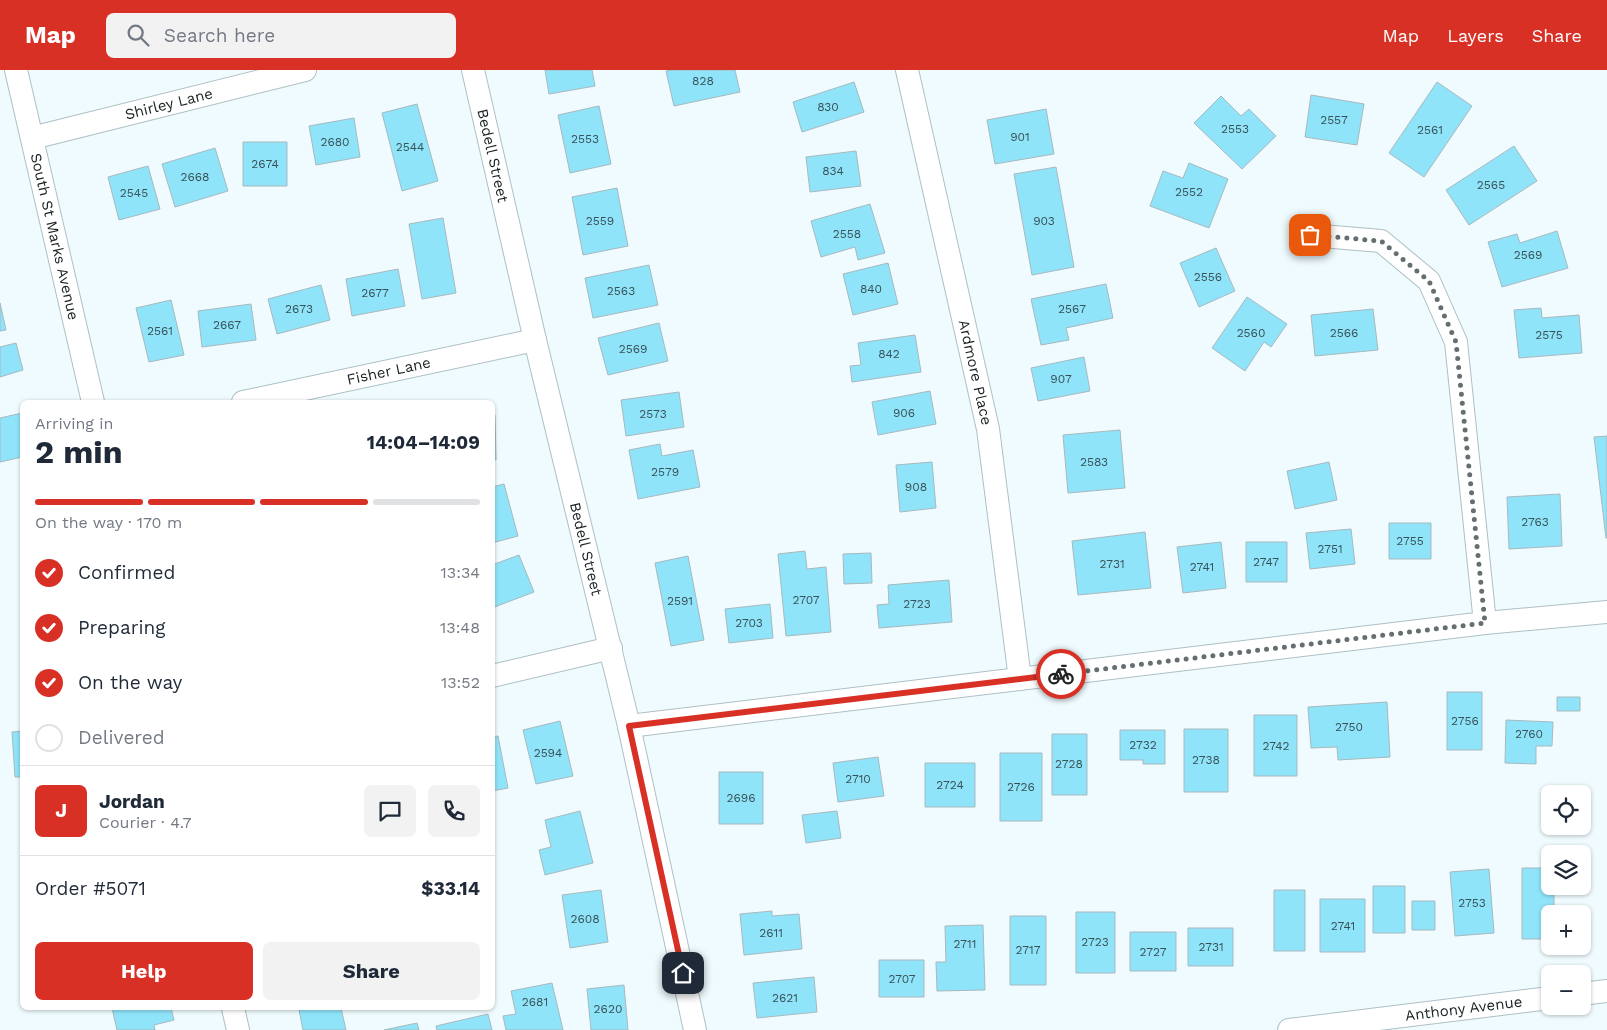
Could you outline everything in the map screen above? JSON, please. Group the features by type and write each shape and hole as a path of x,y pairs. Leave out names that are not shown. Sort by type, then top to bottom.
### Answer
{"street":[{"name":"South St Marks Avenue","path":"16,70 93,400"},
{"name":"Shirley Lane","path":"32,138 305,70"},
{"name":"Bedell Street","path":"473,70 535,340 611,648 695,1030"},
{"name":"Ardmore Place","path":"907,70 988,429 1020,679"},
{"path":"1310,235 1381,241 1429,281 1456,342 1485,623"},
{"name":"Fisher Lane","path":"252,400 535,340"},
{"path":"629,726 1485,623 1607,612"},
{"path":"495,675 611,648"},
{"path":"1591,993 1607,992"},
{"name":"Anthony Avenue","path":"1289,1030 1541,999"},
{"path":"233,1010 238,1030"}],"building":[{"path":"545,70 592,70 595,86 549,94"},
{"path":"735,70 740,92 674,106 666,71"},
{"path":"854,82 864,112 802,132 793,102"},
{"path":"1437,82 1472,106 1424,177 1389,153"},
{"path":"1311,95 1364,104 1357,145 1305,137"},
{"path":"1221,96 1241,116 1249,109 1276,136 1242,169 1194,123"},
{"path":"417,104 438,181 402,191 382,113"},
{"path":"599,106 611,164 570,173 558,115"},
{"path":"1046,109 1054,154 995,164 987,120"},
{"path":"354,118 360,157 316,165 309,126"},
{"path":"243,142 287,142 287,186 243,186"},
{"path":"1514,146 1537,181 1469,225 1446,190"},
{"path":"215,148 228,191 175,207 162,164"},
{"path":"856,151 861,186 810,192 806,157"},
{"path":"1189,163 1228,179 1209,228 1150,206 1163,171 1183,178"},
{"path":"148,166 160,209 119,220 108,177"},
{"path":"1056,167 1074,267 1032,275 1014,174"},
{"path":"617,188 628,246 583,255 572,197"},
{"path":"870,204 885,253 858,260 855,247 821,257 811,221"},
{"path":"443,218 456,293 422,299 409,224"},
{"path":"1557,231 1568,268 1502,287 1488,242 1517,234 1520,243"},
{"path":"1216,248 1235,291 1199,307 1180,263"},
{"path":"888,263 898,304 853,315 843,274"},
{"path":"649,265 658,305 593,318 585,278"},
{"path":"398,269 405,306 352,316 346,279"},
{"path":"1106,284 1113,318 1066,328 1069,340 1041,345 1031,299"},
{"path":"321,285 330,320 277,334 268,299"},
{"path":"1247,297 1287,324 1271,347 1264,342 1245,371 1212,348"},
{"path":"171,300 184,355 149,362 136,308"},
{"path":"0,303 6,330 0,331"},
{"path":"251,304 256,340 202,347 198,311"},
{"path":"1541,308 1542,318 1579,315 1582,353 1519,358 1514,310"},
{"path":"1373,309 1378,350 1315,356 1311,315"},
{"path":"659,323 668,361 608,375 598,338"},
{"path":"915,335 921,372 852,382 850,366 861,365 858,343"},
{"path":"16,343 23,370 0,377 0,347"},
{"path":"1084,357 1090,391 1038,401 1031,368"},
{"path":"930,391 936,424 878,435 872,402"},
{"path":"679,392 684,427 626,436 621,400"},
{"path":"20,413 20,457 0,462 0,418"},
{"path":"495,415 496,460 495,460"},
{"path":"1120,430 1125,488 1068,493 1063,435"},
{"path":"1607,436 1607,538 1606,538 1594,437"},
{"path":"660,444 662,456 693,450 700,487 638,499 629,450"},
{"path":"932,462 936,508 900,512 896,465"},
{"path":"1329,462 1337,500 1295,509 1287,471"},
{"path":"504,484 518,536 495,542 495,486"},
{"path":"1560,494 1562,546 1509,549 1507,497"},
{"path":"1389,523 1431,523 1431,559 1389,559"},
{"path":"1351,529 1355,564 1310,569 1306,533"},
{"path":"1145,532 1151,588 1078,595 1072,541"},
{"path":"1221,542 1226,588 1183,593 1177,547"},
{"path":"1246,542 1287,542 1287,582 1246,582"},
{"path":"805,551 807,569 826,567 831,632 786,636 778,554"},
{"path":"871,553 872,583 844,584 843,554"},
{"path":"519,555 534,592 495,607 495,564"},
{"path":"688,556 704,640 671,646 655,563"},
{"path":"949,580 952,622 879,628 877,605 889,604 888,585"},
{"path":"770,604 773,638 729,643 725,609"},
{"path":"1447,692 1482,692 1482,750 1447,750"},
{"path":"1557,697 1580,697 1580,711 1557,711"},
{"path":"1387,702 1390,757 1338,760 1337,747 1311,748 1308,707"},
{"path":"1254,715 1297,715 1297,776 1254,776"},
{"path":"1506,720 1553,722 1552,746 1536,746 1536,764 1505,763"},
{"path":"560,721 573,776 536,784 523,730"},
{"path":"1184,729 1228,729 1228,792 1184,792"},
{"path":"1120,730 1165,730 1165,764 1143,764 1143,760 1120,760"},
{"path":"20,731 20,777 15,777 12,732"},
{"path":"1052,734 1087,734 1087,795 1052,795"},
{"path":"495,736 498,736 508,788 495,790"},
{"path":"1000,753 1042,753 1042,821 1000,821"},
{"path":"878,757 884,796 838,802 833,763"},
{"path":"925,763 975,763 975,807 925,807"},
{"path":"719,772 763,772 763,824 719,824"},
{"path":"580,811 593,863 545,875 539,850 551,847 545,820"},
{"path":"837,811 841,838 806,843 802,815"},
{"path":"1522,868 1541,868 1541,895 1554,895 1554,905 1541,905 1541,939 1522,939"},
{"path":"1489,869 1494,933 1455,936 1450,872"},
{"path":"1373,886 1405,886 1405,933 1373,933"},
{"path":"601,890 608,942 570,948 562,895"},
{"path":"1274,890 1305,890 1305,951 1274,951"},
{"path":"1320,899 1365,899 1365,952 1320,952"},
{"path":"1412,901 1435,901 1435,930 1412,930"},
{"path":"772,911 772,916 799,914 802,949 744,955 740,914"},
{"path":"1076,912 1115,912 1115,973 1076,973"},
{"path":"1010,916 1046,916 1046,985 1010,985"},
{"path":"983,925 985,990 937,991 936,962 946,962 945,926"},
{"path":"1188,928 1233,928 1233,966 1188,966"},
{"path":"1130,932 1176,932 1176,971 1130,971"},
{"path":"879,960 924,960 924,997 879,997"},
{"path":"814,977 817,1012 757,1018 753,983"},
{"path":"552,983 563,1030 506,1030 503,1016 516,1014 511,991"},
{"path":"624,985 628,1030 591,1030 587,989"},
{"path":"112,1010 172,1010 174,1020 154,1025 155,1030 117,1030"},
{"path":"299,1010 341,1010 346,1030 303,1030"},
{"path":"488,1014 492,1030 437,1030 436,1026"},
{"path":"417,1023 419,1030 384,1030"}],"way so far":[{"path":"1061,674 1485,623 1456,342 1429,281 1381,241 1310,235"}],"route":[{"path":"683,973 629,726 1061,674"}]}
